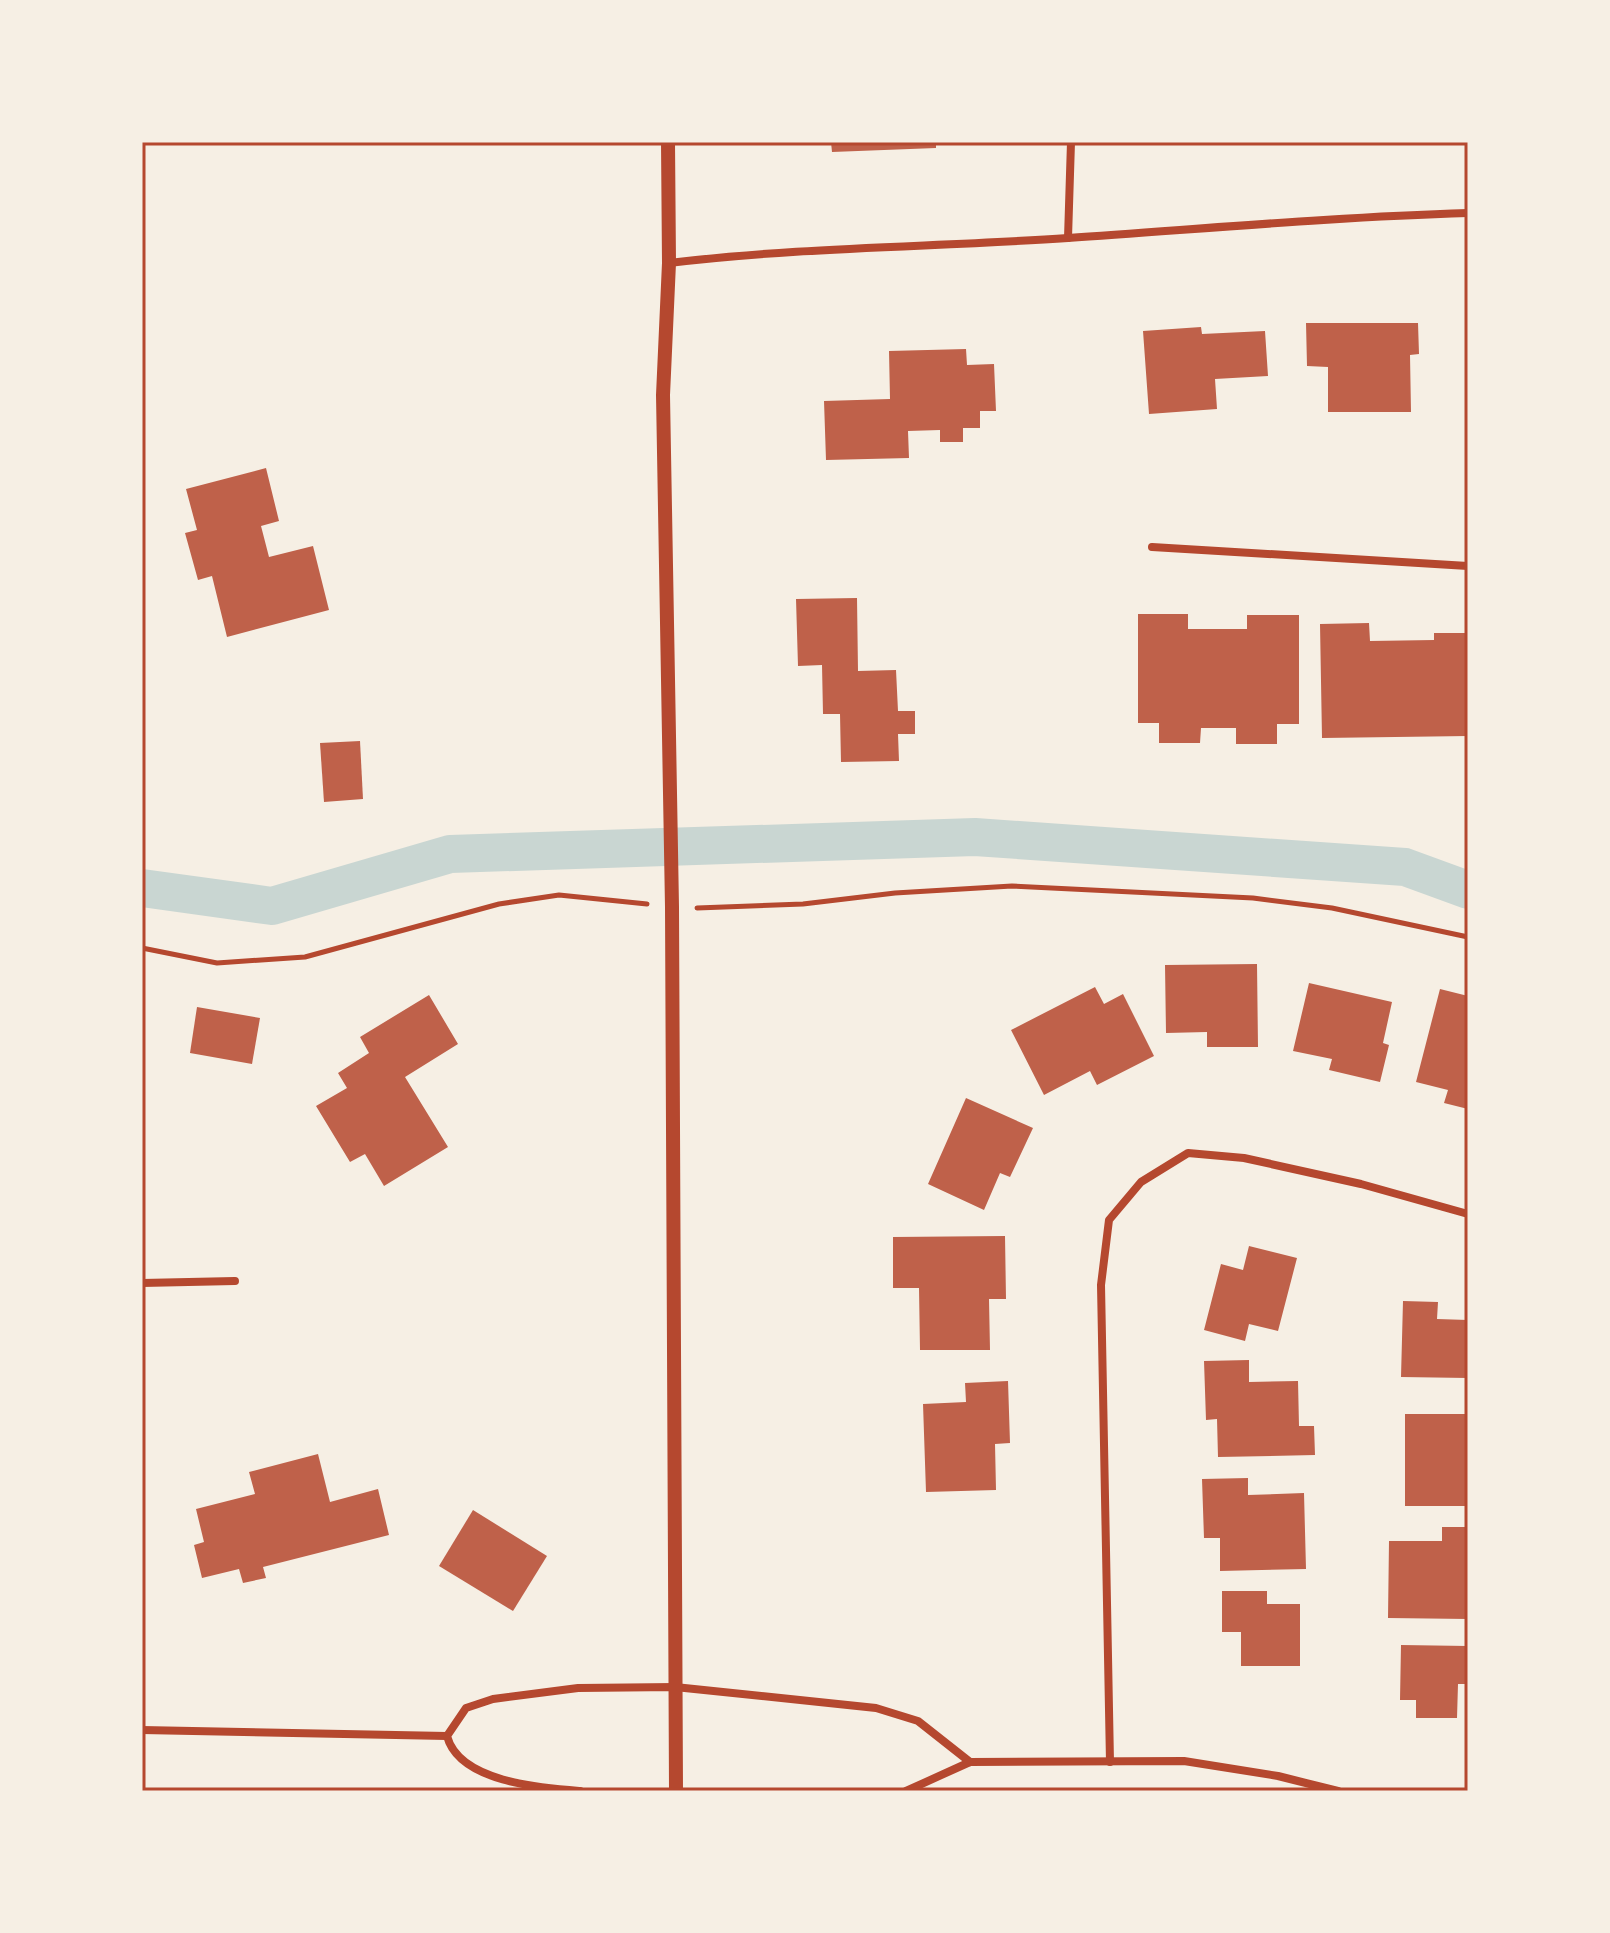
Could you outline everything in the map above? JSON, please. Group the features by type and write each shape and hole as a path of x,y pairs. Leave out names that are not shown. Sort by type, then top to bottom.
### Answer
{"street":[{"path":"668,142 669,263 663,395 672,887 676,1791"},
{"path":"1068,238 1071,142"},
{"path":"669,263 740,254 1068,238 1331,217 1468,213"},
{"path":"1152,547 1468,566"},
{"path":"1110,1762 1101,1285 1109,1220 1141,1182 1188,1153 1244,1158 1361,1184 1468,1214"},
{"path":"142,1283 235,1281"},
{"path":"580,1791 529,1787 489,1776 450,1748 447,1736 466,1708 493,1699 578,1688 675,1687 876,1708 918,1721 970,1762"},
{"path":"142,1730 447,1736"},
{"path":"906,1791 970,1762 1184,1761 1278,1776 1338,1791"}],"path":[{"path":"142,948 217,963 305,957 499,904 559,895 672,907 803,904 895,893 1012,886 1253,898 1332,908 1468,937"}],"building":[{"path":"831,142 936,142 936,148 832,152"},
{"path":"1306,323 1418,323 1419,354 1410,355 1411,412 1328,412 1328,367 1307,366"},
{"path":"1201,327 1202,334 1265,331 1268,376 1215,379 1217,409 1149,414 1143,331"},
{"path":"966,349 967,365 994,364 996,411 980,411 980,428 963,428 963,442 940,442 940,430 908,431 909,458 826,460 824,401 890,399 889,351"},
{"path":"266,468 279,521 261,526 269,557 313,546 329,610 227,637 212,576 198,580 185,533 197,530 186,489"},
{"path":"857,598 858,671 896,670 898,711 915,711 915,734 898,734 899,761 841,762 840,714 823,714 822,665 798,666 796,599"},
{"path":"1138,614 1188,614 1188,629 1247,629 1247,615 1299,615 1299,724 1277,724 1277,744 1236,744 1236,728 1201,728 1200,743 1159,743 1159,723 1138,723"},
{"path":"1369,623 1370,641 1434,640 1434,633 1468,633 1468,736 1322,738 1320,624"},
{"path":"360,741 363,799 324,802 320,743"},
{"path":"1257,964 1258,1047 1207,1047 1207,1032 1166,1033 1165,965"},
{"path":"1309,983 1392,1002 1383,1043 1389,1045 1380,1082 1329,1070 1332,1059 1293,1051"},
{"path":"1095,987 1104,1004 1123,994 1154,1056 1097,1085 1090,1071 1044,1095 1011,1030"},
{"path":"1440,989 1468,996 1468,1109 1444,1103 1448,1090 1416,1082"},
{"path":"429,995 458,1044 405,1077 448,1147 384,1186 365,1154 350,1162 316,1106 347,1088 338,1073 369,1053 360,1037"},
{"path":"197,1007 260,1018 252,1064 190,1053"},
{"path":"966,1098 1033,1128 1010,1177 1000,1173 984,1210 928,1184"},
{"path":"1005,1236 1006,1299 989,1299 990,1350 920,1350 919,1288 893,1288 893,1237"},
{"path":"1249,1246 1297,1258 1278,1331 1249,1324 1245,1341 1204,1330 1221,1264 1243,1270"},
{"path":"1403,1301 1438,1302 1437,1319 1468,1320 1468,1378 1401,1377"},
{"path":"1249,1360 1249,1382 1298,1381 1299,1426 1314,1426 1315,1455 1218,1457 1217,1419 1206,1420 1204,1361"},
{"path":"1008,1381 1010,1443 995,1444 996,1490 926,1492 923,1404 966,1402 965,1383"},
{"path":"1405,1414 1468,1414 1468,1506 1405,1506"},
{"path":"318,1454 330,1502 378,1489 389,1535 263,1567 266,1578 243,1583 239,1569 202,1578 194,1545 204,1542 196,1509 255,1494 249,1472"},
{"path":"1248,1478 1248,1495 1304,1493 1306,1569 1220,1571 1220,1538 1204,1538 1202,1479"},
{"path":"473,1510 547,1556 513,1611 439,1566"},
{"path":"1442,1527 1468,1527 1468,1619 1388,1618 1389,1541 1442,1541"},
{"path":"1222,1591 1267,1591 1267,1604 1300,1604 1300,1666 1241,1666 1241,1632 1222,1632"},
{"path":"1401,1645 1468,1646 1468,1684 1458,1684 1457,1718 1416,1718 1416,1700 1400,1700"}],"waterway":[{"path":"142,888 272,906 450,854 975,837 1405,867 1468,890"}]}
